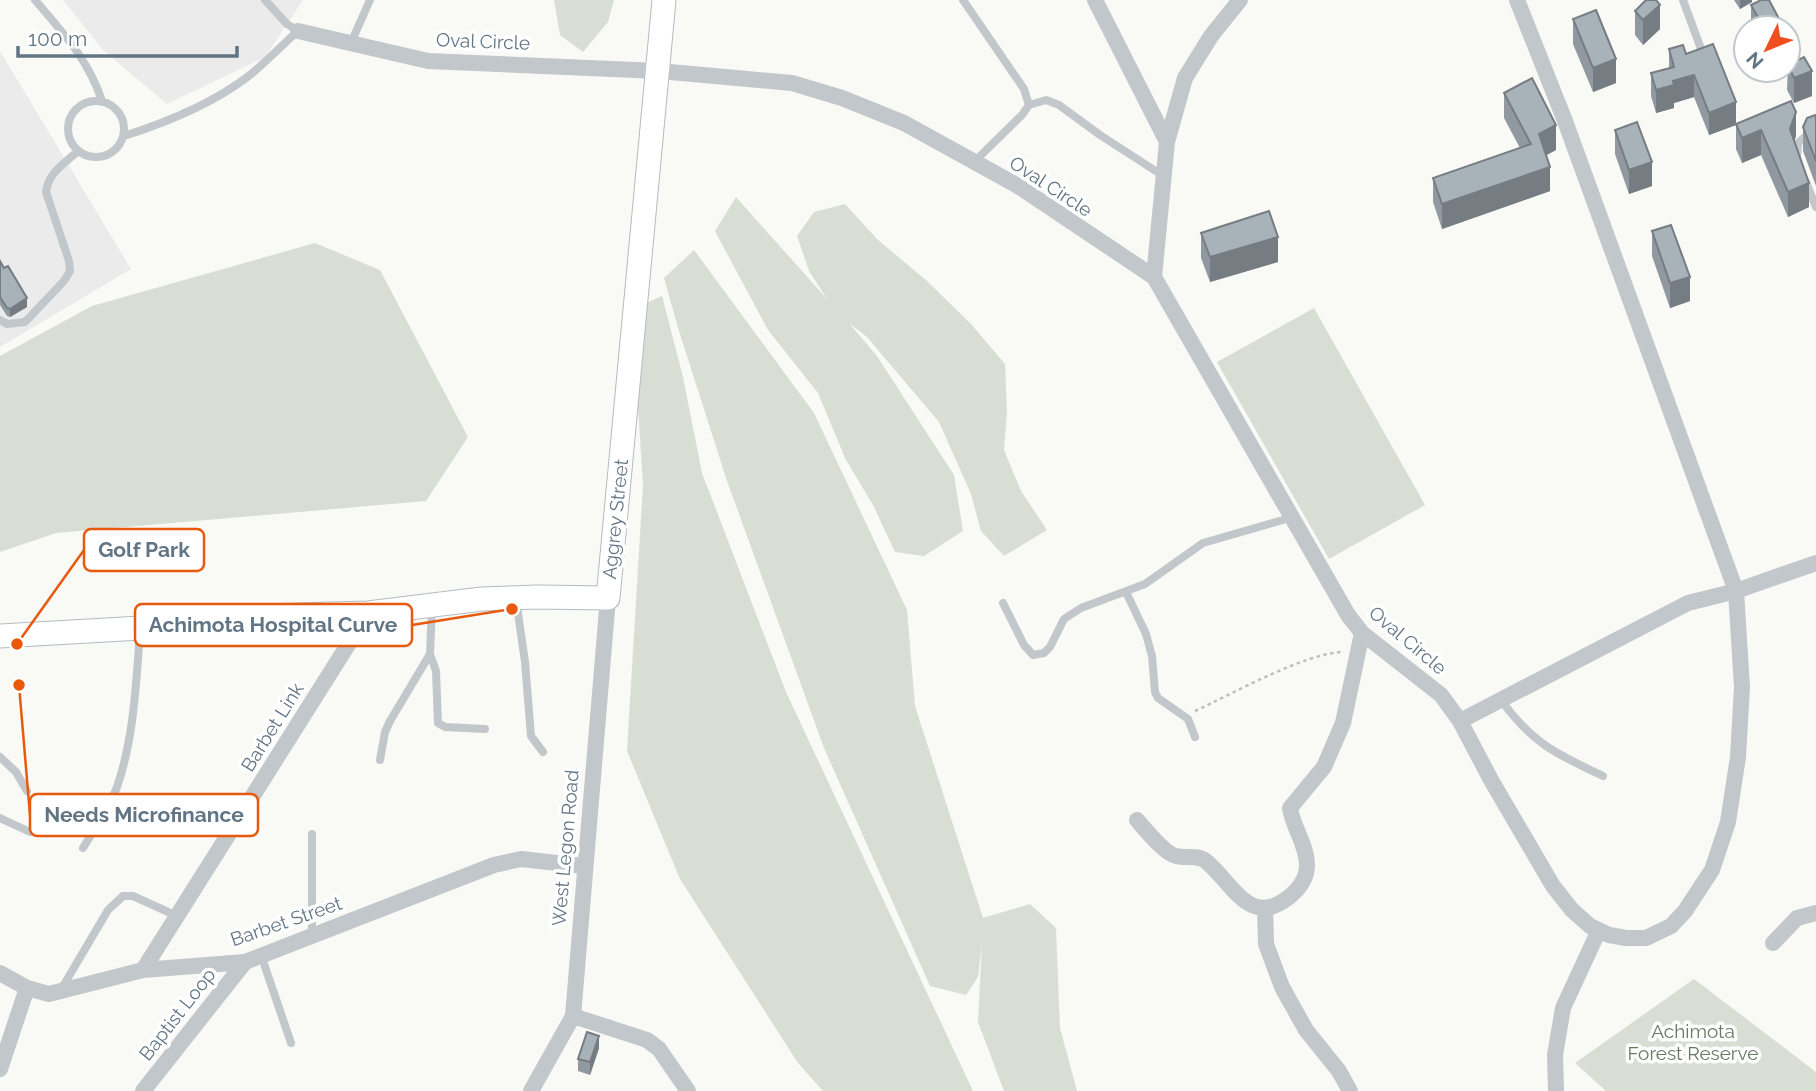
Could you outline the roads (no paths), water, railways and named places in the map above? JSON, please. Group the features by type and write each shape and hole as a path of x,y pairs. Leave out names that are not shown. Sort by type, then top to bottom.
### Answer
{"main road":[{"name":"Aggrey Street","path":"0,636 140,629 261,616 368,613 482,599 608,598 615,500 624,433 664,0"}],"street":[{"path":"1095,0 1167,142"},
{"path":"1154,278 1167,142 1185,78 1211,36 1240,0"},
{"name":"Oval Circle","path":"298,31 428,61 659,71 792,83 842,98 904,124 1018,186 1154,278 1293,517 1331,588 1362,633 1441,695 1460,720 1491,780 1553,886 1572,910 1590,926 1609,935 1646,938 1671,926 1685,911 1712,870 1728,822 1738,757 1742,687 1736,591 1520,1"},
{"path":"1460,720 1688,603 1736,591 1816,564"},
{"name":"West Legon Road","path":"531,1091 573,1016 608,598"},
{"name":"Barbet Link","path":"143,970 368,613"},
{"path":"1136,820 1168,852 1176,856 1202,859 1252,907 1265,908 1282,903 1292,895 1306,877 1308,866 1306,851 1290,808 1324,767 1343,723 1362,633"},
{"name":"Barbet Street","path":"0,973 27,988 49,994 143,970 245,962 494,865 521,859 584,866"},
{"path":"1265,908 1266,944 1282,987 1306,1030 1339,1071 1350,1091"},
{"path":"1773,943 1797,918 1816,913"},
{"path":"1556,1091 1555,1055 1563,1008 1599,930"},
{"name":"Baptist Loop","path":"143,1091 245,962"},
{"path":"0,1069 27,988"},
{"path":"573,1016 647,1040 659,1049 688,1091"}],"lane":[{"path":"35,0 84,60 103,101"},
{"path":"124,136 176,117 209,100 250,75 298,31 287,24 265,0"},
{"path":"350,45 370,0"},
{"path":"963,0 1024,89 1029,105"},
{"path":"1683,0 1704,57"},
{"path":"974,162 1029,105 1046,100 1059,105 1165,177"},
{"path":"103,101 116,108 124,121 124,136 117,149 105,157 91,157 78,151 69,139 68,124 75,110 87,102 103,101"},
{"path":"1816,127 1802,138 1796,151 1816,207"},
{"path":"0,320 7,324 25,322 64,281 70,271 46,192 47,181 51,175 78,151"},
{"path":"1003,603 1024,645 1033,655 1038,655 1050,647 1064,620 1081,608 1145,584 1203,543 1293,517"},
{"path":"1126,592 1146,634 1158,698 1185,716 1191,723 1195,737"},
{"path":"516,599 531,736 544,752"},
{"path":"432,607 430,654 436,671 438,723 445,727 485,729"},
{"path":"83,848 117,788 123,767 132,717 140,629"},
{"path":"380,760 385,732 430,654"},
{"path":"1501,700 1518,724 1537,741 1557,755 1604,776"},
{"path":"0,757 16,772 27,791"},
{"path":"0,818 30,832"},
{"path":"312,834 312,937"},
{"path":"61,991 108,911 123,896 133,896 177,916"},
{"path":"261,955 291,1043"}],"place":[{"name":"Achimota Hospital Curve","path":"512,609"},
{"name":"Golf Park","path":"17,644"},
{"name":"Needs Microfinance","path":"19,685"}],"park label":[{"name":"Achimota Forest Reserve","path":"1693,1042"}]}
